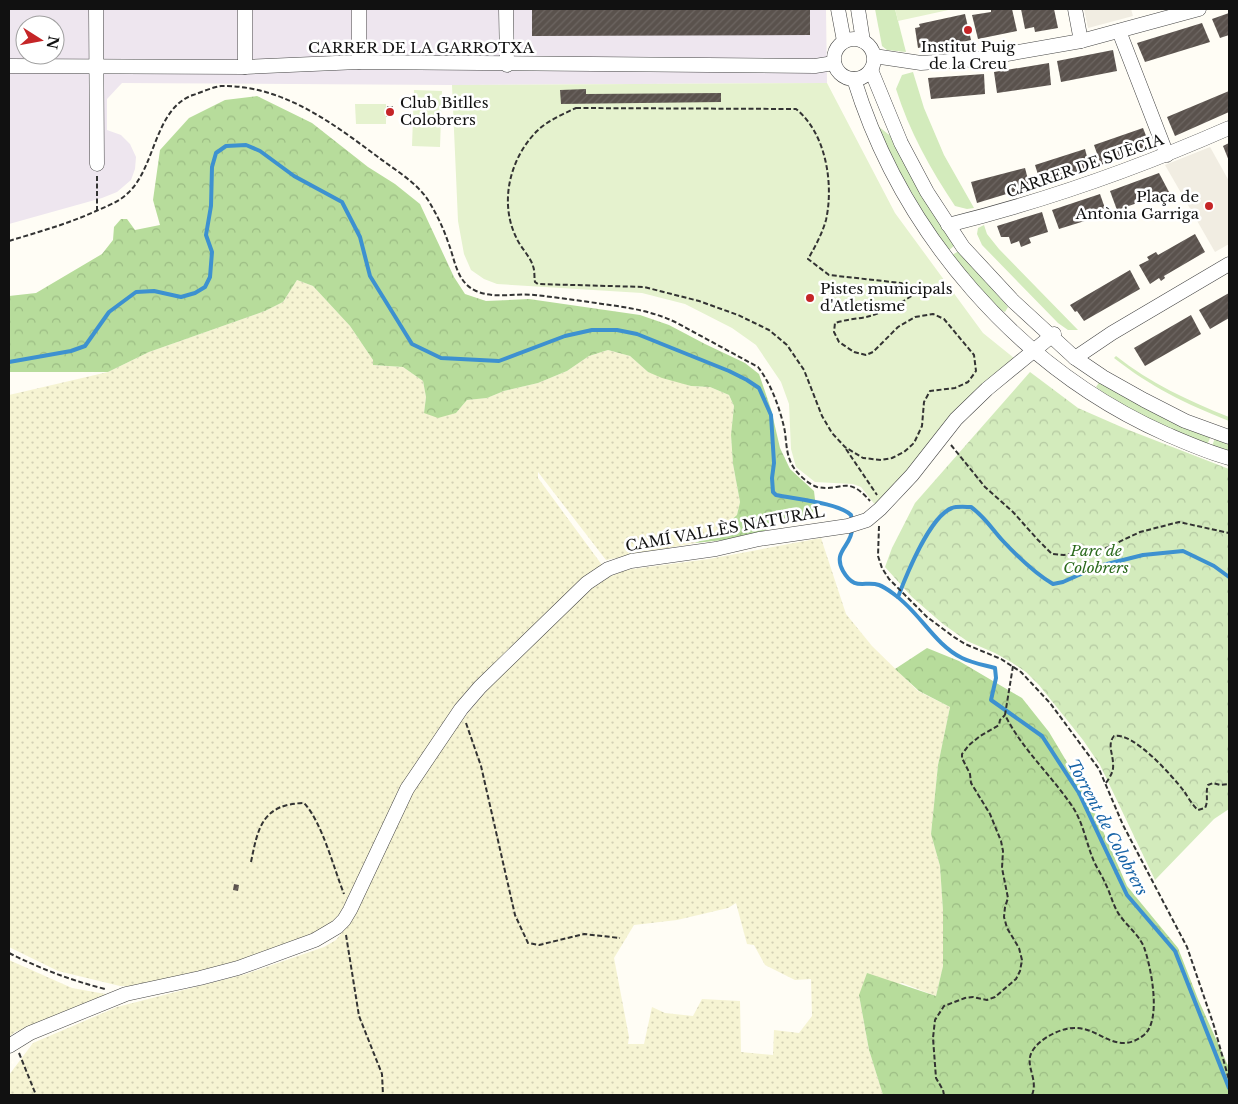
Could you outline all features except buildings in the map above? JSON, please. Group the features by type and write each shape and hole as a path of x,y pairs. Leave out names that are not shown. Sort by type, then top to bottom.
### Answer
{"street":[{"path":"96,9 97,164"},
{"path":"245,9 245,66"},
{"path":"359,9 359,62"},
{"path":"506,9 507,65"},
{"path":"838,9 844,41"},
{"path":"858,9 863,41 872,50 874,56 871,70 866,75 849,79 839,73 834,63 835,50 844,41 850,39 863,41"},
{"path":"1075,9 1081,41"},
{"path":"874,56 921,63 979,60 1081,41 1198,9"},
{"path":"1119,32 1167,155"},
{"name":"CARRER DE LA GARROTXA","path":"9,66 245,66 359,62 507,65 815,66 834,63"},
{"path":"871,70 901,143 927,192 963,247 1013,301 1053,335 1075,358 1144,400 1185,421 1229,437"},
{"path":"854,79 881,149 910,205 945,258 984,303 1034,351 1088,392 1142,423 1207,452 1229,458"},
{"name":"CARRER DE SUÈCIA","path":"948,226 1064,193 1167,155 1229,128"},
{"path":"1075,358 1112,333 1229,264"},
{"name":"CAMÍ VALLÈS NATURAL","path":"12,1044 30,1033 126,994 238,968 315,940 336,927 347,915 407,789 461,709 480,687 587,583 608,569 630,561 716,549 759,539 848,526 867,520 912,474 956,419 986,388 1053,335"}],"path":[{"path":"9,241 73,222 119,201 141,177 170,112 181,101 219,86 261,90 280,96 322,117 419,188 439,219 458,273 465,284 474,290 487,294 539,295 646,311 663,316 758,367 766,377 776,400 784,428 789,460 793,467 804,479 816,486 843,485 861,491 880,508"},
{"path":"845,447 863,458 881,460 892,458 904,452 914,444 922,426 924,402 930,391 955,388 968,382 976,371 974,356 944,318 933,314 915,317 898,327 873,352 866,354 854,352 839,342 834,332 835,323 871,316 903,303 913,295 910,287 902,283 829,275 808,259 825,222 829,199 826,170 818,138 805,117 796,109 576,108 538,130 523,149 514,167 508,187 508,208 515,237 533,266 535,282 538,284 644,287 738,315 769,330 787,345 804,370 822,416 832,433 845,447 880,508 878,518 878,556 882,568 889,579 928,617 954,638 988,652 1013,666 1035,685 1094,760 1106,783 1123,825 1187,947 1214,1026 1229,1080"},
{"path":"97,164 97,211"},
{"path":"942,436 985,487 1013,512 1052,554 1064,555 1106,548 1140,532 1179,522 1229,533"},
{"path":"944,1095 936,1078 933,1038 935,1020 944,1006 965,998 973,997 987,1000 995,997 1016,979 1022,960 1019,948 1007,928 1004,917 1008,898 1002,868 1003,851 1001,840 990,814 971,783 970,774 962,758 962,754 969,745 999,725 1000,720 1005,715 1013,666"},
{"path":"461,709 481,766 515,915 528,943 539,945 584,934 620,938"},
{"path":"1005,715 1025,746 1074,808 1093,859 1117,911 1144,947 1153,991 1151,1025 1145,1034 1130,1043 1116,1042 1077,1028 1062,1030 1039,1043 1031,1051 1028,1060 1035,1084 1032,1095"},
{"path":"1106,783 1114,764 1110,748 1111,740 1114,736 1119,735 1138,744 1155,760 1178,784 1198,810 1205,808 1208,803 1206,789 1208,785 1213,783 1220,785 1229,784"},
{"path":"251,862 260,826 272,810 282,806 304,804 311,811 319,829 347,915 359,1016 382,1074 382,1095"},
{"path":"9,953 50,973 126,994"},
{"path":"12,1044 36,1095"}],"shaded area":[{"path":"9,9 826,9 827,83 452,85 122,83 107,99 107,130 121,135 130,144 136,157 135,169 131,180 117,192 9,224"},
{"path":"1084,9 1131,9 1133,16 1088,28"},
{"name":"Plaça de Antònia Garriga","path":"1210,147 1229,181 1229,244 1215,252 1165,165"},
{"path":"297,280 313,286 350,326 373,360 373,365 403,367 423,381 426,397 424,413 456,413 467,400 487,398 504,391 538,383 567,371 589,356 608,350 630,356 648,372 691,386 710,387 729,395 734,406 731,435 733,464 740,502 737,516 722,529 695,543 606,560 538,472 538,478 602,565 471,686 454,706 412,771 338,918 324,930 218,968 138,987 120,986 58,971 9,947 9,395 108,372 149,352 265,311 283,302"},
{"path":"821,538 846,614 872,646 918,691 950,707 938,765 931,834 940,866 943,911 943,966 936,996 902,983 859,995 869,1050 883,1095 9,1095 9,1075 33,1043 117,1007 246,974 324,947 336,940 353,919 413,792 458,725 494,682 591,589 609,577 625,570 709,559","holes":["736,903 747,944 754,945 765,965 795,980 811,979 812,1016 799,1033 774,1030 773,1055 741,1052 740,1001 702,999 693,1016 665,1013 652,1007 644,1044 628,1044 629,1037 614,958 634,925 677,920 728,908"]},
{"path":"9,960 72,988 111,995 15,1032 9,1037"}],"green space":[{"path":"875,9 895,9 906,52 887,50 882,46"},
{"path":"895,9 953,9 898,21"},
{"path":"913,72 924,108 944,155 974,208 967,209 955,206 937,178 914,135 896,89 902,75"},
{"name":"Pistes municipals d'Atletisme","path":"827,83 895,213 983,333 1019,362 876,506 861,487 853,484 815,482 796,467 791,449 789,404 781,382 756,345 732,328 685,304 642,293 497,284 484,279 471,270 464,254 458,221 452,85"},
{"path":"414,90 442,91 440,147 412,146"},
{"path":"257,96 312,123 368,167 395,184 420,204 454,277 465,294 486,301 529,299 640,315 669,325 745,363 759,374 771,409 780,448 790,469 814,491 817,517 771,519 766,530 752,537 695,543 722,529 737,515 740,502 733,464 731,435 734,406 729,395 710,387 691,386 662,378 648,372 630,356 608,350 589,356 567,371 538,383 504,391 487,398 467,400 456,413 438,418 424,413 426,397 423,381 403,367 373,365 373,360 350,326 313,286 297,280 283,302 265,311 149,352 108,372 9,372 9,296 36,293 102,254 113,240 114,227 121,219 127,219 135,230 160,225 153,200 160,150 189,118 225,100"},
{"path":"355,104 386,104 386,124 356,124"},
{"path":"878,126 893,138 936,218 955,245 948,251 910,190"},
{"path":"984,225 987,234 999,249 1078,330 1068,330 1058,323 982,245 977,234 978,228"},
{"path":"959,251 1008,307 1005,312 997,308 952,255"},
{"path":"1116,356 1142,375 1199,405 1229,417 1229,421 1183,401 1155,386 1114,358"},
{"name":"Parc de Colobrers","path":"1030,372 1078,408 1229,469 1229,809 1214,819 1155,880 1100,765 1083,740 1039,685 1026,672 1011,662 967,641 943,624 912,597 885,567 892,548 915,503"},
{"path":"1101,380 1211,436 1207,445 1164,427 1108,396 1096,387"},
{"path":"1215,438 1229,443 1229,452 1212,446"},
{"path":"927,648 959,661 1022,698 1049,732 1089,799 1127,886 1178,948 1198,999 1229,1068 1229,1095 883,1095 869,1050 859,995 867,973 936,996 943,966 943,911 940,866 931,834 938,765 950,707 919,691 895,669"}],"waterway":[{"name":"Torrent de Colobrers","path":"9,362 71,351 85,346 109,312 136,292 154,291 181,297 195,293 205,287 210,277 212,252 206,235 211,206 212,167 216,153 226,146 246,145 260,151 294,176 342,202 360,237 370,276 412,344 441,358 499,361 565,336 592,330 617,330 637,334 729,371 759,388 771,415 774,463 773,492 776,495 837,507 851,515 852,521"},
{"path":"898,597 913,562 935,522 944,513 952,508 959,507 971,507 976,511 1020,559 1053,584 1063,582 1099,566 1143,555 1183,551 1214,566 1229,577"},
{"name":"Torrent de Colobrers","path":"852,529 840,558 840,564 847,577 856,583 874,584 886,588 904,602 952,652 970,661 995,668 996,678 991,700 1042,736 1079,793 1127,895 1175,951 1229,1088"}],"place":[{"name":"Institut Puig de la Creu","path":"968,30"},
{"name":"Club Bitlles Colobrers","path":"390,112"},
{"name":"Plaça de Antònia Garriga","path":"1209,206"},
{"name":"Pistes municipals d'Atletisme","path":"810,298"}]}
